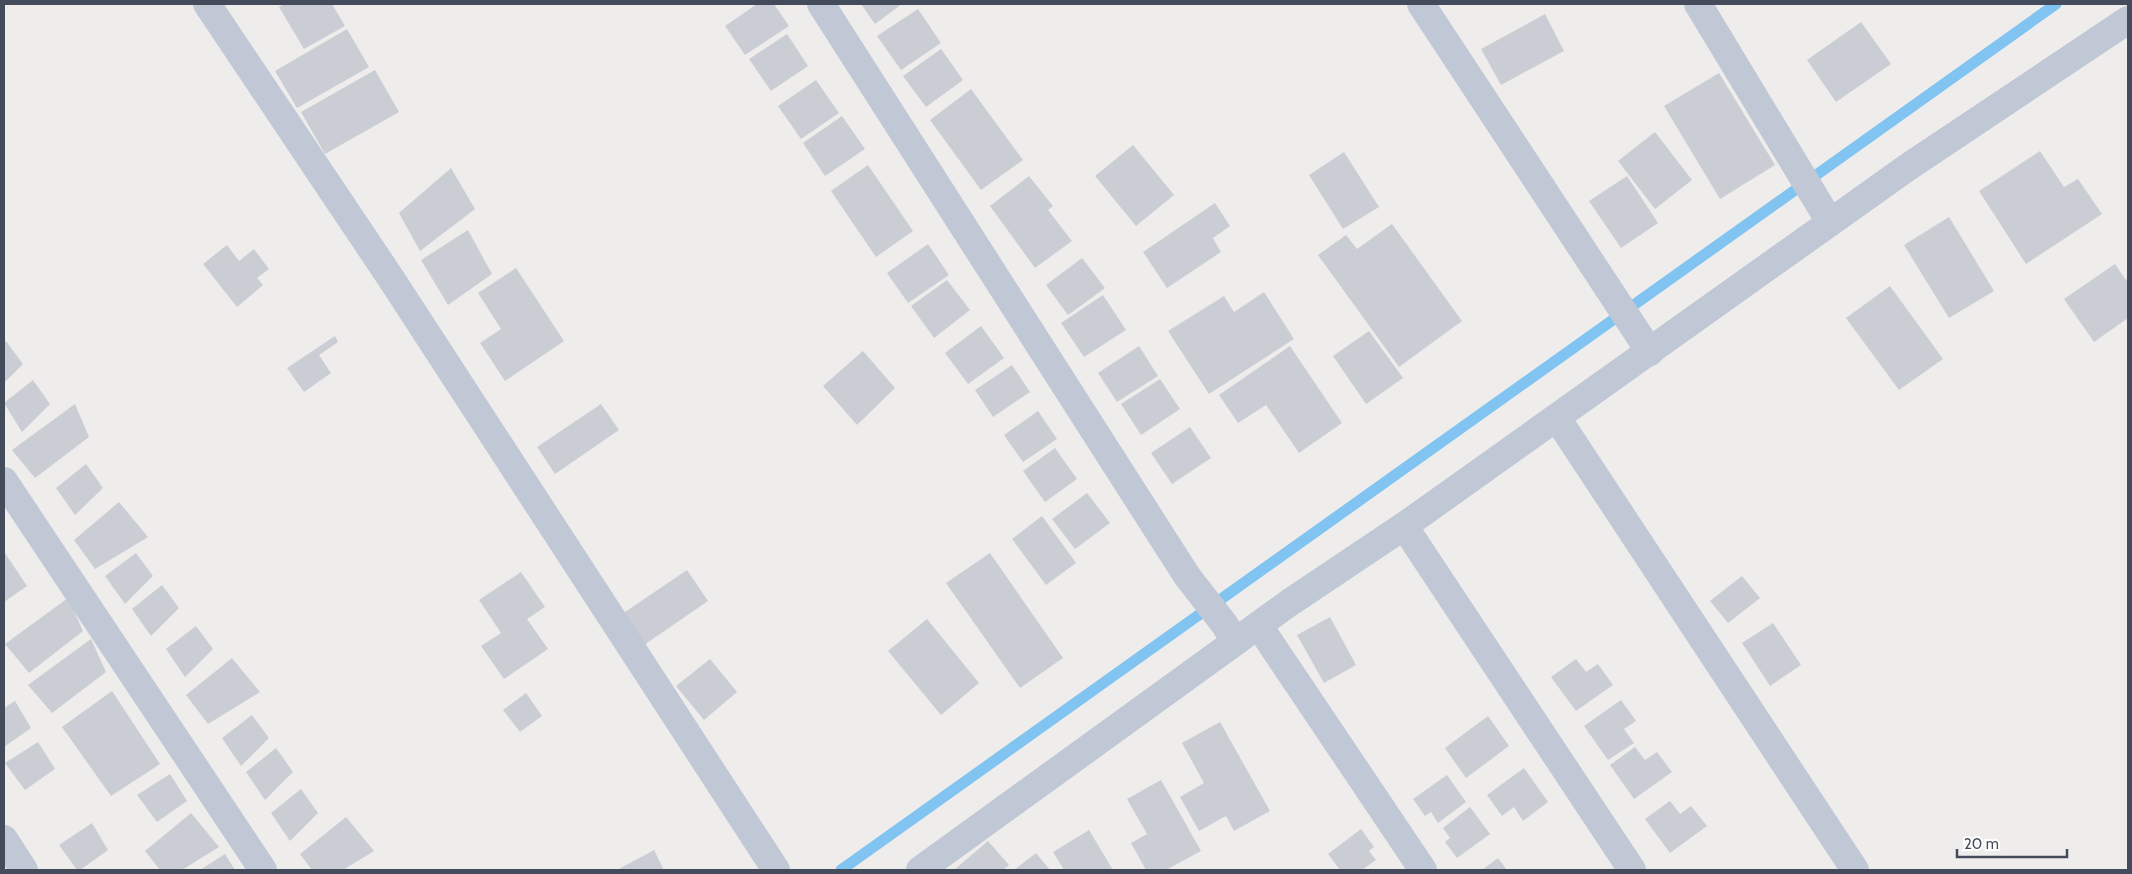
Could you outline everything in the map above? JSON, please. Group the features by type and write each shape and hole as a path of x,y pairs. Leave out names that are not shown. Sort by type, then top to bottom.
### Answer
{"street":[{"path":"207,4 392,280 773,866"},
{"path":"821,4 1187,576 1230,634"},
{"path":"1421,4 1643,342"},
{"path":"1698,4 1825,212"},
{"path":"920,870 1230,634 1259,626 1557,418 1643,342 1825,212 1908,167 2128,20"},
{"path":"1557,418 1855,870"},
{"path":"4,481 263,870"},
{"path":"1404,526 1632,870"},
{"path":"1259,626 1423,870"},
{"path":"4,839 24,870"}],"building":[{"path":"284,4 332,4 345,26 304,49 279,7"},
{"path":"757,4 774,4 789,26 745,55 725,26"},
{"path":"861,4 902,4 875,24"},
{"path":"918,9 941,43 901,70 877,36"},
{"path":"1545,14 1564,51 1501,85 1481,49"},
{"path":"1861,22 1891,64 1836,102 1807,60"},
{"path":"347,29 369,67 297,108 275,71"},
{"path":"787,34 808,66 771,91 749,59"},
{"path":"941,49 963,80 926,107 903,76"},
{"path":"375,70 399,112 325,154 301,112"},
{"path":"1719,73 1775,165 1720,199 1664,106"},
{"path":"816,80 839,113 801,139 778,106"},
{"path":"971,89 1023,160 981,190 930,120"},
{"path":"842,116 865,149 825,176 803,143"},
{"path":"1655,132 1692,180 1655,209 1618,161"},
{"path":"1133,145 1174,195 1136,226 1095,176"},
{"path":"2040,151 2064,187 2078,179 2102,214 2026,264 1979,191"},
{"path":"1344,152 1379,207 1343,229 1309,175"},
{"path":"868,165 913,231 876,257 831,191"},
{"path":"451,168 475,209 420,251 399,213"},
{"path":"1029,176 1053,206 1048,210 1072,241 1035,268 990,206"},
{"path":"1627,176 1658,223 1621,248 1589,201"},
{"path":"1215,203 1230,226 1213,238 1221,252 1167,288 1143,252"},
{"path":"1949,217 1994,291 1949,318 1904,245"},
{"path":"1392,224 1462,321 1399,367 1318,255 1346,235 1357,249"},
{"path":"468,230 492,274 448,305 421,260"},
{"path":"928,244 949,275 908,303 887,273"},
{"path":"227,245 239,261 254,249 269,269 257,278 263,285 237,307 203,264"},
{"path":"1082,258 1105,288 1068,315 1046,285"},
{"path":"2115,264 2126,280 2128,278 2128,318 2094,342 2064,299"},
{"path":"516,268 564,341 505,381 480,343 501,329 478,293"},
{"path":"947,280 970,310 934,338 911,306"},
{"path":"1890,286 1943,359 1899,390 1846,318"},
{"path":"1264,292 1294,339 1209,394 1168,331 1224,296 1234,312"},
{"path":"1103,295 1126,330 1084,357 1061,323"},
{"path":"981,326 1004,358 968,384 945,353"},
{"path":"1369,331 1403,378 1366,404 1333,356"},
{"path":"335,336 338,342 319,355 331,373 304,392 287,368"},
{"path":"6,341 23,364 4,383 4,343"},
{"path":"1139,346 1158,376 1117,402 1098,373"},
{"path":"1290,346 1342,423 1299,453 1266,405 1238,423 1219,395"},
{"path":"863,351 895,388 857,425 823,386"},
{"path":"1012,365 1030,392 993,417 975,390"},
{"path":"1160,379 1180,409 1141,435 1121,404"},
{"path":"33,380 50,404 22,432 4,403"},
{"path":"75,404 89,437 35,478 12,450"},
{"path":"601,404 619,430 555,474 537,447"},
{"path":"1038,411 1057,439 1023,462 1004,435"},
{"path":"1190,427 1211,458 1172,484 1151,453"},
{"path":"1055,448 1077,479 1045,502 1023,471"},
{"path":"86,464 103,488 75,515 56,488"},
{"path":"1087,493 1110,523 1075,549 1052,519"},
{"path":"119,502 148,537 95,569 74,540"},
{"path":"1042,516 1076,563 1046,585 1012,539"},
{"path":"136,553 153,576 125,604 105,576"},
{"path":"990,553 1063,658 1020,688 946,583"},
{"path":"4,554 27,586 4,602"},
{"path":"687,570 708,601 644,645 622,614"},
{"path":"521,572 545,607 527,619 548,649 504,679 481,646 501,633 479,600"},
{"path":"1742,576 1760,598 1728,623 1710,601"},
{"path":"162,585 179,608 151,636 132,609"},
{"path":"68,598 83,631 29,673 5,644"},
{"path":"1330,617 1356,665 1324,683 1297,635"},
{"path":"927,619 979,683 941,715 888,651"},
{"path":"1773,623 1801,665 1770,686 1742,643"},
{"path":"196,626 213,649 185,677 166,649"},
{"path":"91,639 106,672 52,713 28,685"},
{"path":"232,658 260,692 208,724 186,695"},
{"path":"710,659 737,692 704,720 676,686"},
{"path":"1576,659 1586,672 1598,664 1613,685 1576,711 1551,677"},
{"path":"112,691 160,764 111,796 62,727"},
{"path":"526,693 542,716 520,732 503,710"},
{"path":"1621,700 1636,721 1624,729 1634,743 1608,760 1584,726"},
{"path":"15,701 31,728 4,747 4,708"},
{"path":"252,715 269,738 241,766 222,738"},
{"path":"1488,716 1509,746 1466,778 1445,748"},
{"path":"1220,722 1270,811 1234,831 1226,816 1199,831 1180,797 1204,783 1182,743"},
{"path":"38,742 55,769 25,790 5,763"},
{"path":"1635,747 1645,760 1657,752 1672,772 1634,799 1610,765"},
{"path":"276,748 293,772 265,800 246,772"},
{"path":"1524,768 1548,802 1523,821 1514,807 1502,816 1487,795"},
{"path":"170,774 187,801 157,822 137,795"},
{"path":"1447,775 1466,802 1438,823 1431,812 1425,816 1413,799"},
{"path":"1161,780 1201,851 1166,870 1146,870 1131,843 1147,834 1127,799"},
{"path":"301,789 318,813 290,841 271,813"},
{"path":"1670,801 1680,814 1691,806 1707,826 1670,853 1645,819"},
{"path":"1470,807 1490,834 1457,858 1445,842 1450,838 1443,828"},
{"path":"191,813 219,847 182,870 160,870 145,851"},
{"path":"346,817 374,851 343,870 312,870 300,854"},
{"path":"92,823 108,850 80,870 77,870 59,845"},
{"path":"1361,829 1374,847 1369,851 1376,860 1362,870 1340,870 1328,854"},
{"path":"1089,830 1113,870 1064,870 1053,852"},
{"path":"988,841 1009,865 1003,870 954,870"},
{"path":"654,850 664,870 617,870"},
{"path":"1036,853 1050,870 1014,870"},
{"path":"225,854 235,870 200,870"},
{"path":"1498,858 1507,870 1482,870"}],"waterway":[{"path":"841,870 2056,4"}]}
